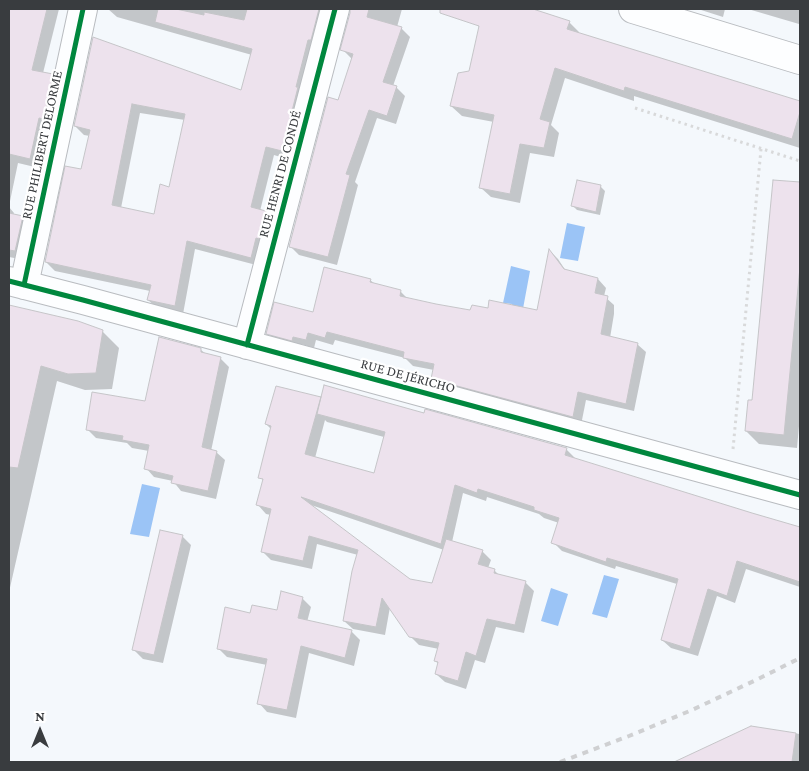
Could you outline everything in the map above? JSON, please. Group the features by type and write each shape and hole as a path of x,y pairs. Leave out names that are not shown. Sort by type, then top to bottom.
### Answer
{"street":[{"name":"RUE PHILIBERT DELORME","path":"17,283 82,9"},
{"name":"RUE HENRI DE CONDÉ","path":"247,345 335,9"},
{"path":"633,9 800,60"},
{"name":"RUE DE JÉRICHO","path":"17,283 800,495"}],"path":[{"path":"635,108 800,161"},
{"path":"730,476 761,148"}],"water":[{"path":"567,223 585,227 578,261 560,258"},
{"path":"511,266 530,271 522,314 511,312 512,304 503,303"},
{"path":"142,484 160,488 149,537 130,534"},
{"path":"604,575 619,579 607,618 592,614"},
{"path":"551,588 568,594 558,626 541,621"}],"building":[{"path":"9,9 47,9 32,70 53,74 44,119 39,118 30,159 9,154"},
{"path":"158,9 176,9 204,15 204,12 244,20 247,9 319,9 311,40 308,40 282,151 266,147 251,207 266,211 259,239 256,238 251,258 187,241 175,306 147,300 151,285 45,262 65,166 81,169 90,130 74,126 93,37 241,90 252,49 155,22","holes":["132,104 185,114 169,187 160,184 154,214 112,205"]},
{"path":"350,9 369,9 367,17 402,27 383,82 397,86 387,116 369,110 346,174 350,175 328,257 289,247 328,97 338,100 353,54 340,50"},
{"path":"440,9 533,9 570,21 567,29 800,101 800,112 792,139 625,87 624,91 555,68 540,119 550,122 544,148 520,144 510,194 479,188 494,115 450,106 458,73 469,71 479,26 440,13"},
{"path":"577,180 601,185 596,212 571,206"},
{"path":"773,180 800,182 800,267 784,435 745,431 748,400 752,400"},
{"path":"9,213 23,216 15,251 9,250"},
{"path":"549,249 564,269 598,278 595,293 608,296 601,334 638,343 626,404 578,392 573,417 431,379 434,364 403,358 404,352 327,332 325,338 308,333 306,340 293,337 292,341 266,334 274,302 313,312 324,267 371,279 370,282 401,290 400,296 436,304 470,310 472,305 488,308 489,300 537,310"},
{"path":"9,305 78,321 103,330 96,373 68,374 41,366 18,468 9,467"},
{"path":"159,337 201,348 201,352 221,357 202,447 217,451 208,491 171,483 173,476 144,469 149,445 122,440 123,436 86,430 92,392 145,401"},
{"path":"324,385 424,413 425,409 567,448 565,455 800,527 800,582 737,561 727,596 708,589 690,649 661,640 678,579 607,558 606,562 551,543 559,518 534,510 534,507 478,489 477,493 455,485 441,544 301,497 410,579 432,583 446,539 483,550 478,564 495,569 494,573 526,581 515,625 487,619 476,656 466,652 458,681 435,674 438,662 434,661 439,643 409,637 382,598 376,627 343,621 352,571 358,550 309,536 303,561 261,552 271,509 256,505 263,479 258,478 271,426 265,424 276,386 321,397","holes":["321,397 317,414 385,432 374,473 305,454"]},
{"path":"160,530 183,535 154,655 132,650"},
{"path":"281,591 303,597 298,618 352,630 345,658 301,646 287,710 257,704 267,659 217,649 225,607 250,613 252,605 277,610"},
{"path":"751,726 796,733 792,762 674,762"}],"railway":[{"path":"560,762 692,710 800,658"}],"cycle path":[{"path":"24,285 83,9"},
{"path":"247,345 335,9"},
{"path":"9,281 800,495"}]}
